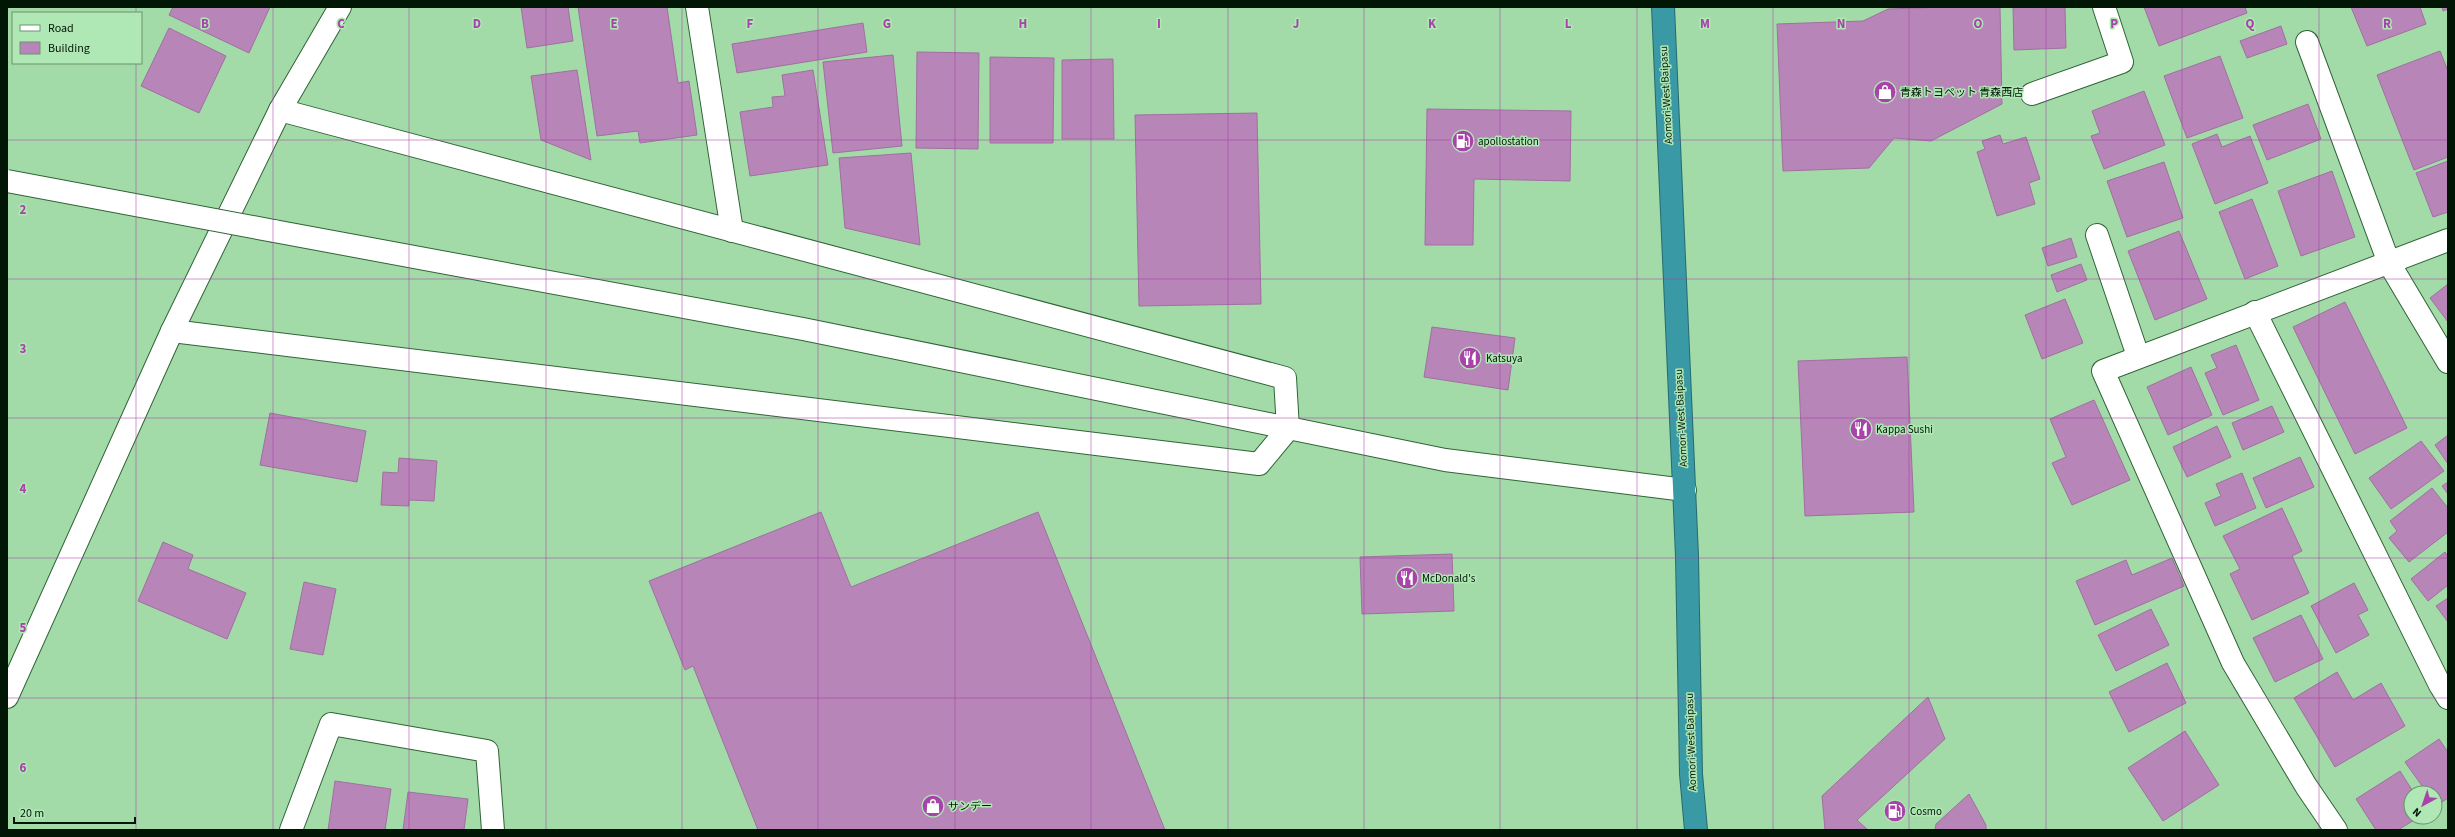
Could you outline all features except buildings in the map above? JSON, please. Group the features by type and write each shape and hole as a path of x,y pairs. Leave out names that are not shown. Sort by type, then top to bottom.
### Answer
{"highway":[{"name":"Aomori-West Baipasu","path":"1662,7 1685,490 1691,774 1696,830"}],"street":[{"path":"7,697 172,331 280,110 340,7"},
{"path":"697,7 732,231"},
{"path":"2032,94 2122,62 2104,7"},
{"path":"2307,42 2388,263 2448,362"},
{"path":"172,331 1259,464 1288,429 1285,378 280,110"},
{"path":"7,181 274,232 803,329 1445,460 1685,490"},
{"path":"2098,236 2138,356"},
{"path":"2336,830 2306,786 2234,663 2103,371 2138,356 2448,240"},
{"path":"2255,312 2440,685 2448,698"},
{"path":"291,830 331,724 487,751 493,830"}],"place":[{"name":"青森トヨペット 青森西店","path":"1885,92"},
{"name":"apollostation","path":"1463,141"},
{"name":"Katsuya","path":"1470,358"},
{"name":"Kappa Sushi","path":"1861,429"},
{"name":"McDonald's","path":"1407,578"},
{"name":"サンデー","path":"933,806"},
{"name":"Cosmo","path":"1895,811"}]}
